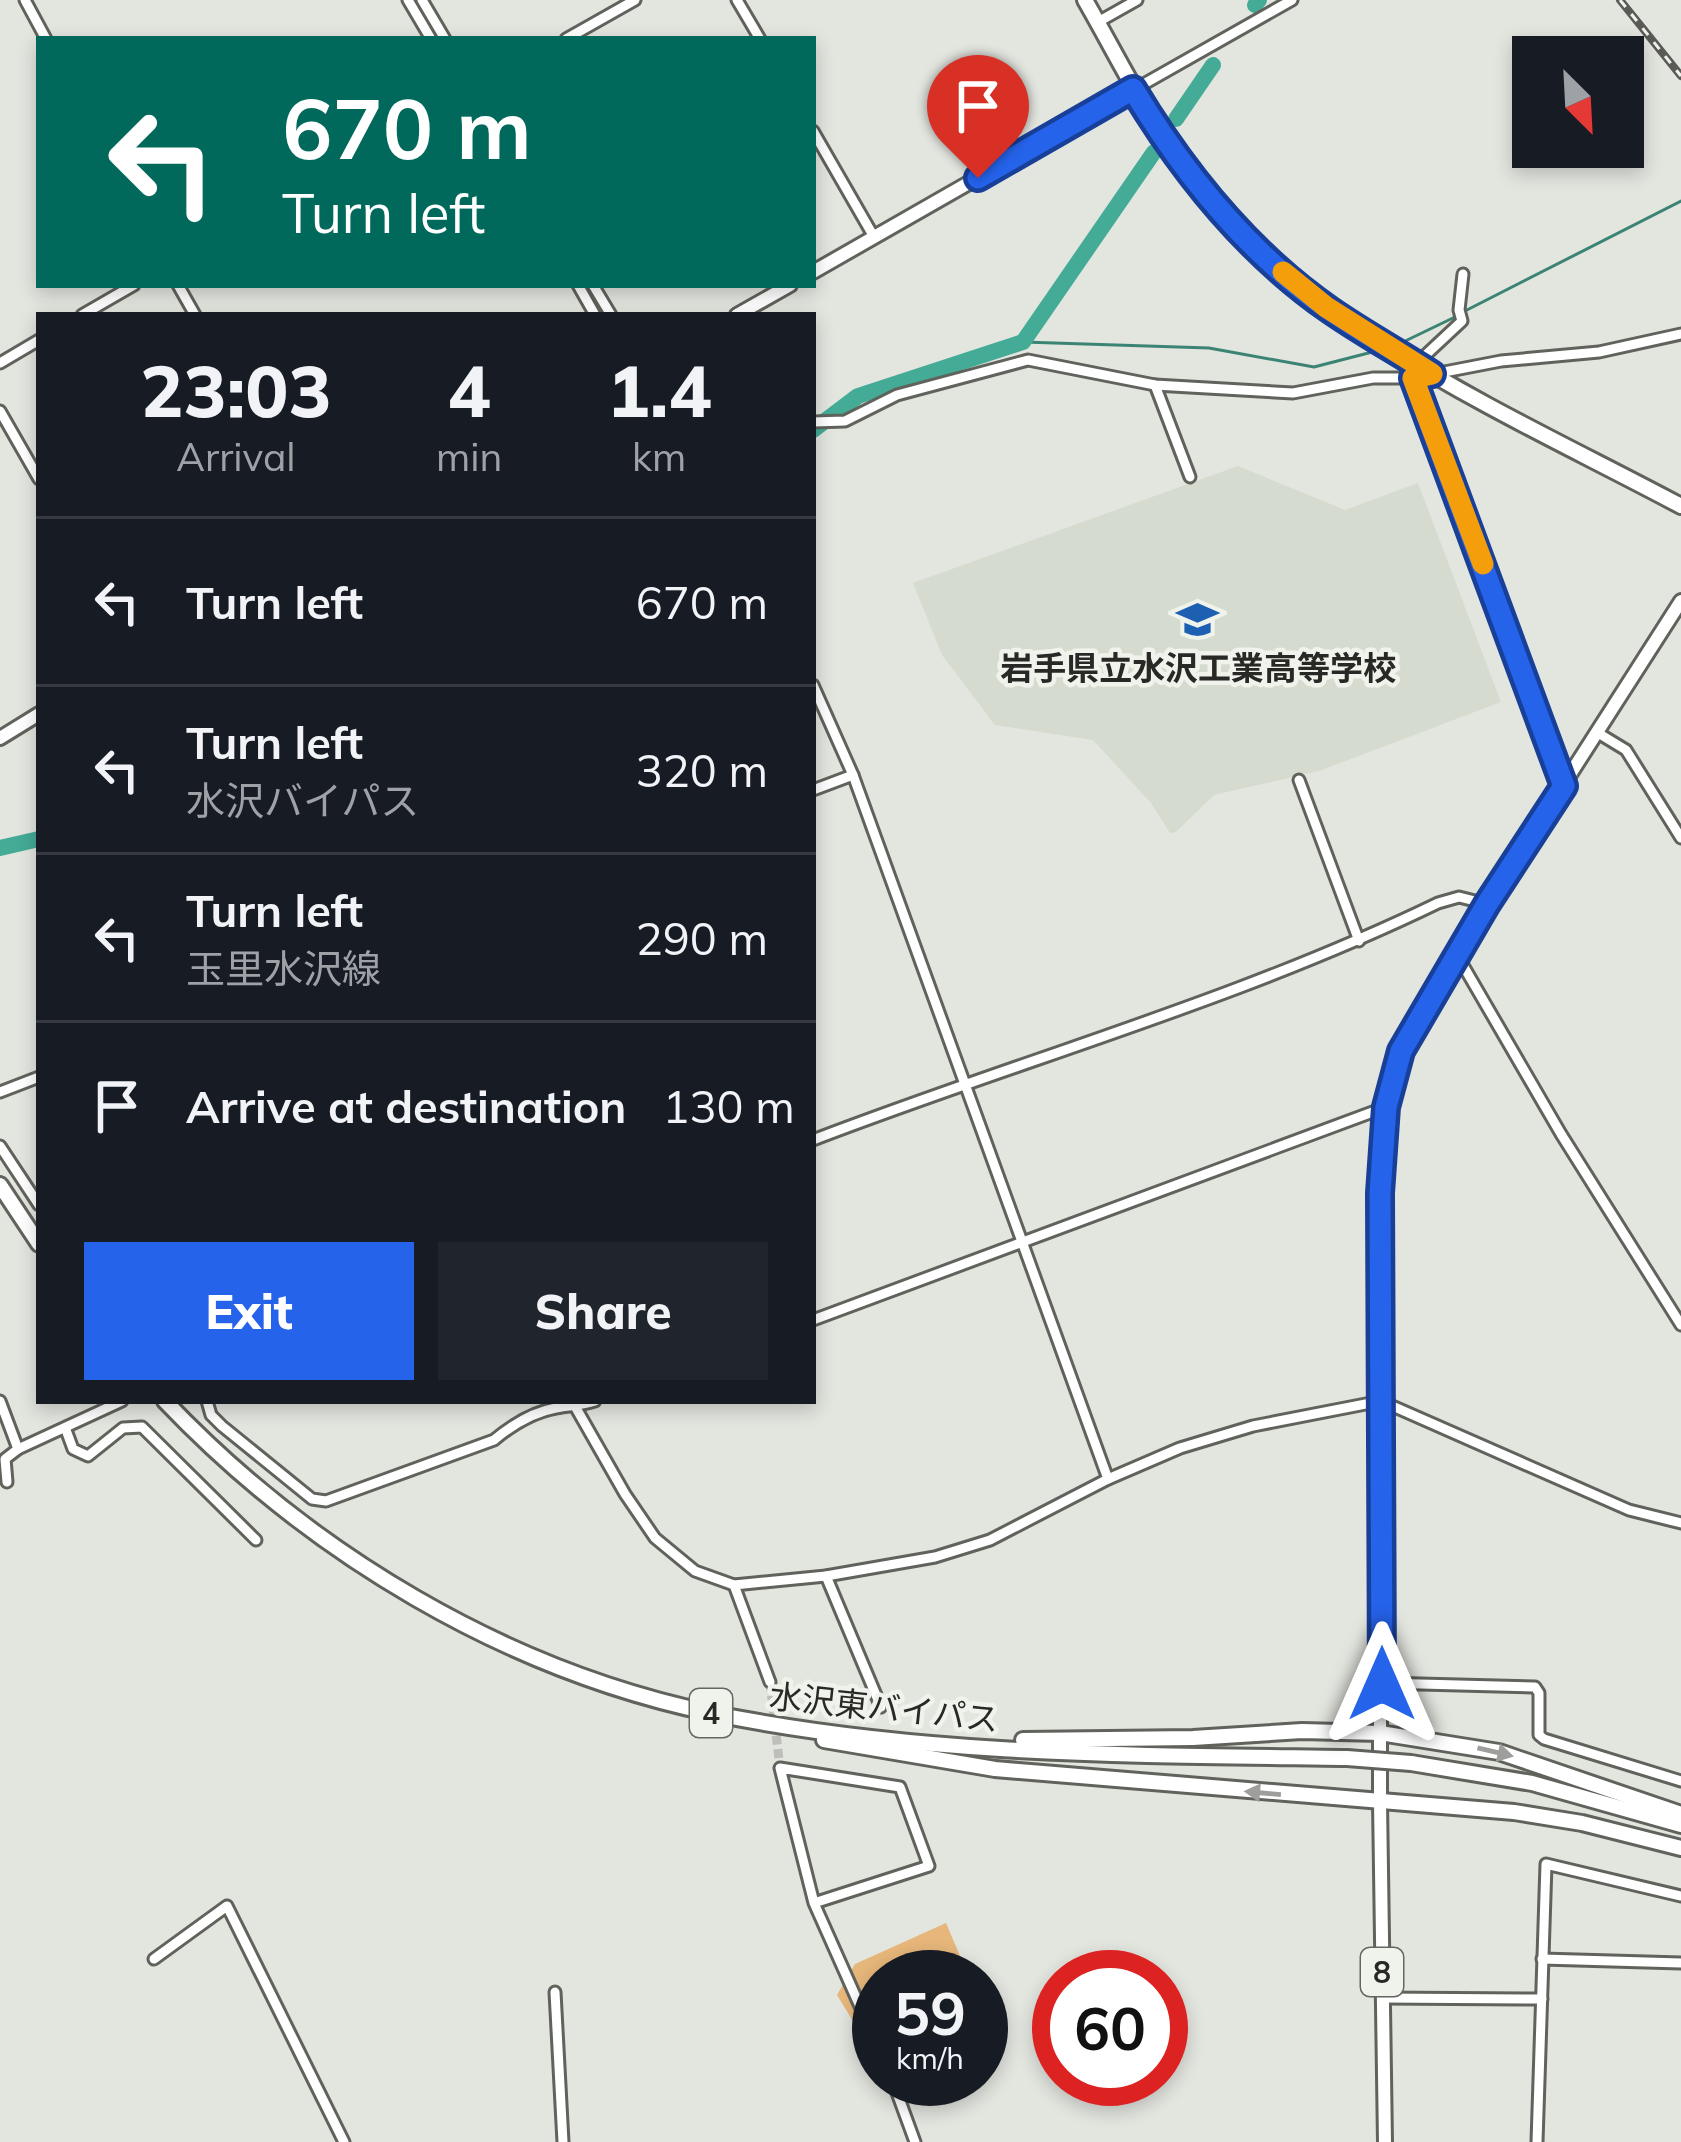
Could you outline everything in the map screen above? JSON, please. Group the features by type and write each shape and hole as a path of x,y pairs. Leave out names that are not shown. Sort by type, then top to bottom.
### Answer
{"highway":[{"path":"1085,0 1166,143 1204,194 1326,307 1415,371 1432,374 1681,506"},
{"path":"0,1185 36,1239"},
{"name":"水沢東バイパス","path":"168,1404 271,1500 321,1538 423,1602 532,1655 708,1712 934,1743 1411,1763 1532,1783 1681,1825"},
{"path":"708,1712 832,1742 995,1769 1514,1812 1681,1848"},
{"path":"934,1743 1302,1731 1380,1733 1499,1752 1681,1814"}],"main road":[{"path":"816,270 1133,89"},
{"path":"742,312 785,288"},
{"name":"8","path":"1385,2142 1380,1193 1386,1107 1401,1051 1487,904 1681,601"},
{"path":"0,738 36,716"}],"street":[{"path":"25,0 44,36"},
{"path":"408,0 429,36"},
{"path":"422,0 443,36"},
{"path":"571,36 635,0"},
{"path":"737,0 758,36"},
{"path":"1098,22 1137,0"},
{"path":"1133,89 1292,0"},
{"path":"816,136 874,237"},
{"path":"816,422 838,421 897,395 1028,360 1155,385 1293,393 1415,371 1462,321 1463,274"},
{"path":"87,312 129,288"},
{"path":"1432,374 1501,361 1599,352 1681,334"},
{"path":"0,363 36,342"},
{"path":"1415,371 1564,786"},
{"path":"1155,385 1190,477"},
{"path":"0,411 36,474"},
{"path":"816,692 854,776 1108,1479"},
{"path":"1598,733 1626,750 1681,838"},
{"path":"816,789 854,776"},
{"path":"1299,780 1359,941"},
{"path":"816,1139 964,1082 1290,970 1438,903 1460,897 1487,904"},
{"path":"1457,955 1681,1325"},
{"path":"0,1092 36,1078"},
{"path":"816,1319 1386,1107"},
{"path":"0,1146 36,1200"},
{"path":"0,1401 18,1449"},
{"path":"208,1404 221,1426 312,1499 326,1501 494,1440 514,1424 574,1404 655,1538 695,1571 734,1585 826,1576 934,1557 990,1540 1180,1448 1253,1426 1381,1401 1629,1510 1681,1523"},
{"path":"7,1482 5,1460 18,1449 116,1404"},
{"path":"66,1430 73,1449 88,1456 123,1428 142,1427 256,1540"},
{"path":"826,1576 881,1707"},
{"path":"734,1585 770,1682"},
{"path":"1382,1684 1535,1687 1539,1735 1544,1739 1681,1780"},
{"path":"814,1903 929,1866 900,1787 780,1768 814,1903 852,1988"},
{"path":"1537,2142 1546,1864 1681,1896"},
{"path":"154,1959 227,1906 344,2142"},
{"path":"1542,1959 1681,1963"},
{"path":"556,1992 562,2142"},
{"path":"1382,1999 1542,1999"},
{"path":"902,2106 915,2142"}],"shaded area":[{"name":"岩手県立水沢工業高等学校","path":"1238,466 1345,510 1418,483 1501,702 1319,771 1214,795 1170,833 1151,803 1093,740 995,725 942,655 913,583"},
{"path":"946,1923 957,1950 886,1950"},
{"path":"852,1969 852,2020 837,1995"}],"waterway":[{"path":"1255,5 1259,0"},
{"path":"1176,119 1213,65"},
{"path":"816,428 858,396 1023,342 1154,152"},
{"path":"1463,312 1681,201"},
{"path":"1399,344 1455,317"},
{"path":"1023,342 1209,348 1314,367 1384,349"},
{"path":"0,848 36,840"}],"tunnel":[{"path":"770,1682 780,1768"}],"railway":[{"path":"1620,0 1681,76"}],"slow traffic":[{"path":"1283,272 1326,307 1432,374 1413,378 1483,564"}],"place":[{"name":"岩手県立水沢工業高等学校","path":"1198,619"}],"route":[{"path":"978,178 1133,89 1204,194 1288,278 1382,345 1432,374 1413,378 1564,786 1487,904 1401,1051 1386,1107 1380,1193 1382,1684"}]}
